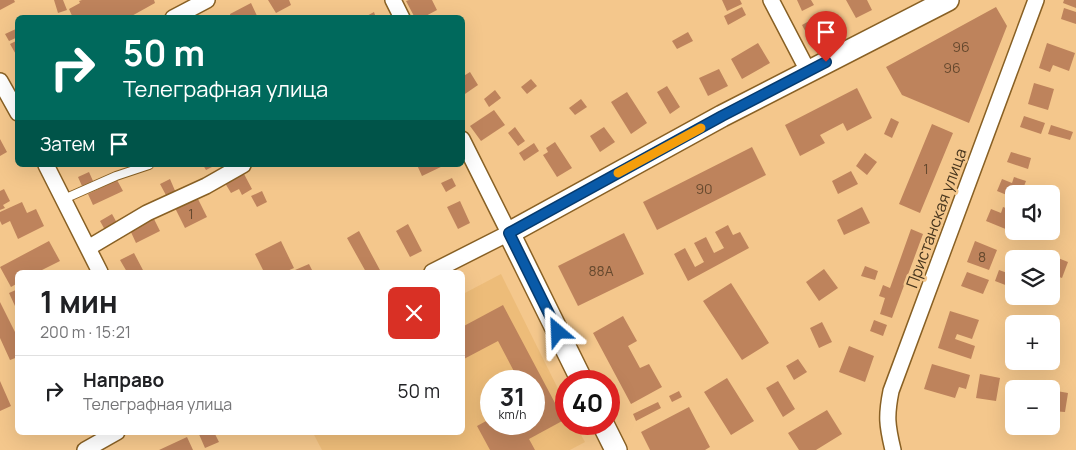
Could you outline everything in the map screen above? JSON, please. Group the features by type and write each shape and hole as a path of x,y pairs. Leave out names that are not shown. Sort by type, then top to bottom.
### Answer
{"street":[{"path":"179,15 207,0"},
{"path":"394,0 401,15"},
{"path":"772,0 808,71"},
{"path":"436,270 509,233 722,116 948,0"},
{"name":"Пристанская улица","path":"893,450 887,426 887,408 891,391 1036,0"},
{"path":"0,81 12,105"},
{"path":"465,145 577,370"},
{"path":"47,167 99,270"},
{"path":"88,248 147,213 206,186 239,167"},
{"path":"85,450 112,435"},
{"path":"608,435 616,450"}],"lane":[{"path":"64,199 116,176 143,167"}],"shaded area":[{"path":"501,274 555,383 555,435 581,435 585,442 570,450 322,450 314,435 465,435 465,293"}],"building":[{"path":"0,0 14,0 15,2 0,10"},
{"path":"54,0 63,0 67,10 58,13"},
{"path":"154,0 155,3 133,15 72,15 69,9 80,3 79,1"},
{"path":"268,0 289,0 291,5 276,13"},
{"path":"432,0 437,10 428,15 413,15 406,1"},
{"path":"722,0 740,0 742,4 727,11"},
{"path":"797,0 811,0 814,5 802,11"},
{"path":"846,0 867,0 872,10 856,18"},
{"path":"1064,0 1076,0 1076,8 1063,3"},
{"path":"251,3 257,15 230,15"},
{"path":"742,7 746,15 728,25 724,16"},
{"path":"996,7 1007,26 969,123 902,95 886,67"},
{"path":"1064,8 1076,12 1076,24 1061,19"},
{"path":"818,16 827,33 811,42 802,25"},
{"path":"15,29 15,38 9,41 5,34"},
{"path":"688,32 693,41 677,49 672,41"},
{"path":"15,42 15,53 10,44"},
{"path":"758,43 770,63 742,79 731,59"},
{"path":"1047,43 1075,53 1069,71 1053,65 1050,72 1039,68"},
{"path":"719,69 728,86 708,96 699,78"},
{"path":"470,72 478,85 465,94 465,75"},
{"path":"531,79 537,86 527,94 521,87"},
{"path":"1034,83 1054,89 1048,110 1028,104"},
{"path":"667,86 680,107 670,114 657,92"},
{"path":"857,88 872,118 847,131 843,123 820,135 825,143 800,156 785,125"},
{"path":"495,90 501,98 489,107 484,99"},
{"path":"627,92 647,123 631,134 611,102"},
{"path":"581,99 587,107 575,115 569,108"},
{"path":"494,110 505,125 481,141 470,126"},
{"path":"1024,116 1045,123 1041,134 1020,127"},
{"path":"891,118 899,122 892,138 884,134"},
{"path":"932,124 953,133 920,213 899,204"},
{"path":"1051,125 1073,132 1070,140 1048,134"},
{"path":"515,127 525,141 518,146 508,133"},
{"path":"604,127 615,142 600,152 590,136"},
{"path":"0,139 7,152 0,156"},
{"path":"555,142 572,168 557,177 543,155 548,152 546,148"},
{"path":"534,143 539,151 524,161 519,153"},
{"path":"752,147 766,175 657,230 643,202"},
{"path":"1011,152 1031,158 1028,169 1007,162"},
{"path":"865,153 877,162 867,175 856,166"},
{"path":"418,167 441,167 422,176"},
{"path":"851,171 858,184 838,194 832,181"},
{"path":"89,172 93,181 82,186 78,177"},
{"path":"244,174 252,189 242,195 239,189 231,193 225,183"},
{"path":"1014,177 1026,181 1024,185 1005,185 1005,194 997,191 1002,179 1012,183"},
{"path":"452,178 456,186 446,192 441,183"},
{"path":"170,179 176,193 167,197 160,184"},
{"path":"117,180 123,191 93,205 88,194"},
{"path":"4,189 10,201 3,205 5,208 0,210 0,191"},
{"path":"262,191 267,202 257,207 251,196"},
{"path":"197,197 207,217 185,228 175,208"},
{"path":"460,201 470,223 458,229 447,207"},
{"path":"22,202 27,213 36,209 44,226 18,239 10,221 2,225 0,212"},
{"path":"862,207 870,223 844,235 837,220"},
{"path":"1003,207 1005,208 1005,229 986,221 991,209 1001,213"},
{"path":"112,214 117,223 105,230 100,221"},
{"path":"154,219 160,231 136,243 130,230"},
{"path":"408,224 422,251 410,257 396,231"},
{"path":"728,225 733,235 740,232 749,248 688,281 674,254 685,248 695,267 704,262 694,243 706,237 714,253 724,248 715,232"},
{"path":"911,229 923,234 892,318 880,314 885,298 879,296 883,285 890,288"},
{"path":"359,231 380,270 365,270 347,238"},
{"path":"624,233 644,274 578,306 558,266"},
{"path":"49,241 60,261 42,270 15,270 15,285 11,287 0,267"},
{"path":"281,241 294,268 290,270 263,270 255,254"},
{"path":"975,241 997,250 989,270 967,262"},
{"path":"134,253 143,270 126,270 120,260"},
{"path":"1060,259 1068,262 1062,278 1060,277"},
{"path":"309,264 312,270 295,270"},
{"path":"865,266 878,271 875,280 861,276"},
{"path":"824,269 838,288 819,301 806,282"},
{"path":"999,270 1005,272 1005,285 995,281"},
{"path":"967,272 989,280 983,294 961,286"},
{"path":"731,283 769,343 742,360 703,301"},
{"path":"15,290 15,306 9,293"},
{"path":"0,302 15,332 15,358 10,360 0,338"},
{"path":"503,305 537,370 513,370 498,341 465,358 465,325"},
{"path":"950,311 979,320 972,339 957,334 955,339 975,346 971,359 938,348"},
{"path":"623,316 637,341 628,346 640,368 649,364 662,387 631,404 620,383 620,370 613,370 593,333"},
{"path":"874,320 887,325 883,336 870,331"},
{"path":"822,322 832,342 819,348 810,328"},
{"path":"849,346 874,356 865,382 839,372"},
{"path":"798,359 807,372 794,380 786,366"},
{"path":"932,364 970,375 966,389 959,387 955,398 924,389"},
{"path":"980,374 1000,378 996,401 976,398"},
{"path":"727,378 754,421 731,435 704,392"},
{"path":"0,381 11,406 0,411"},
{"path":"778,381 795,409 783,417 766,388"},
{"path":"545,384 555,403 555,425 545,430"},
{"path":"679,391 682,397 672,402 669,396"},
{"path":"1060,392 1068,393 1065,412 1060,412"},
{"path":"658,402 661,408 636,421 633,414"},
{"path":"689,407 710,447 705,450 650,450 641,432"},
{"path":"827,410 842,434 816,450 799,450 788,433"},
{"path":"199,435 216,435 219,442 205,448"},
{"path":"482,435 536,435 529,439 535,450 490,450"},
{"path":"187,437 193,450 159,450"}],"slow traffic":[{"path":"618,173 701,128"}],"route":[{"path":"558,332 509,233 722,116 826,62"}]}
